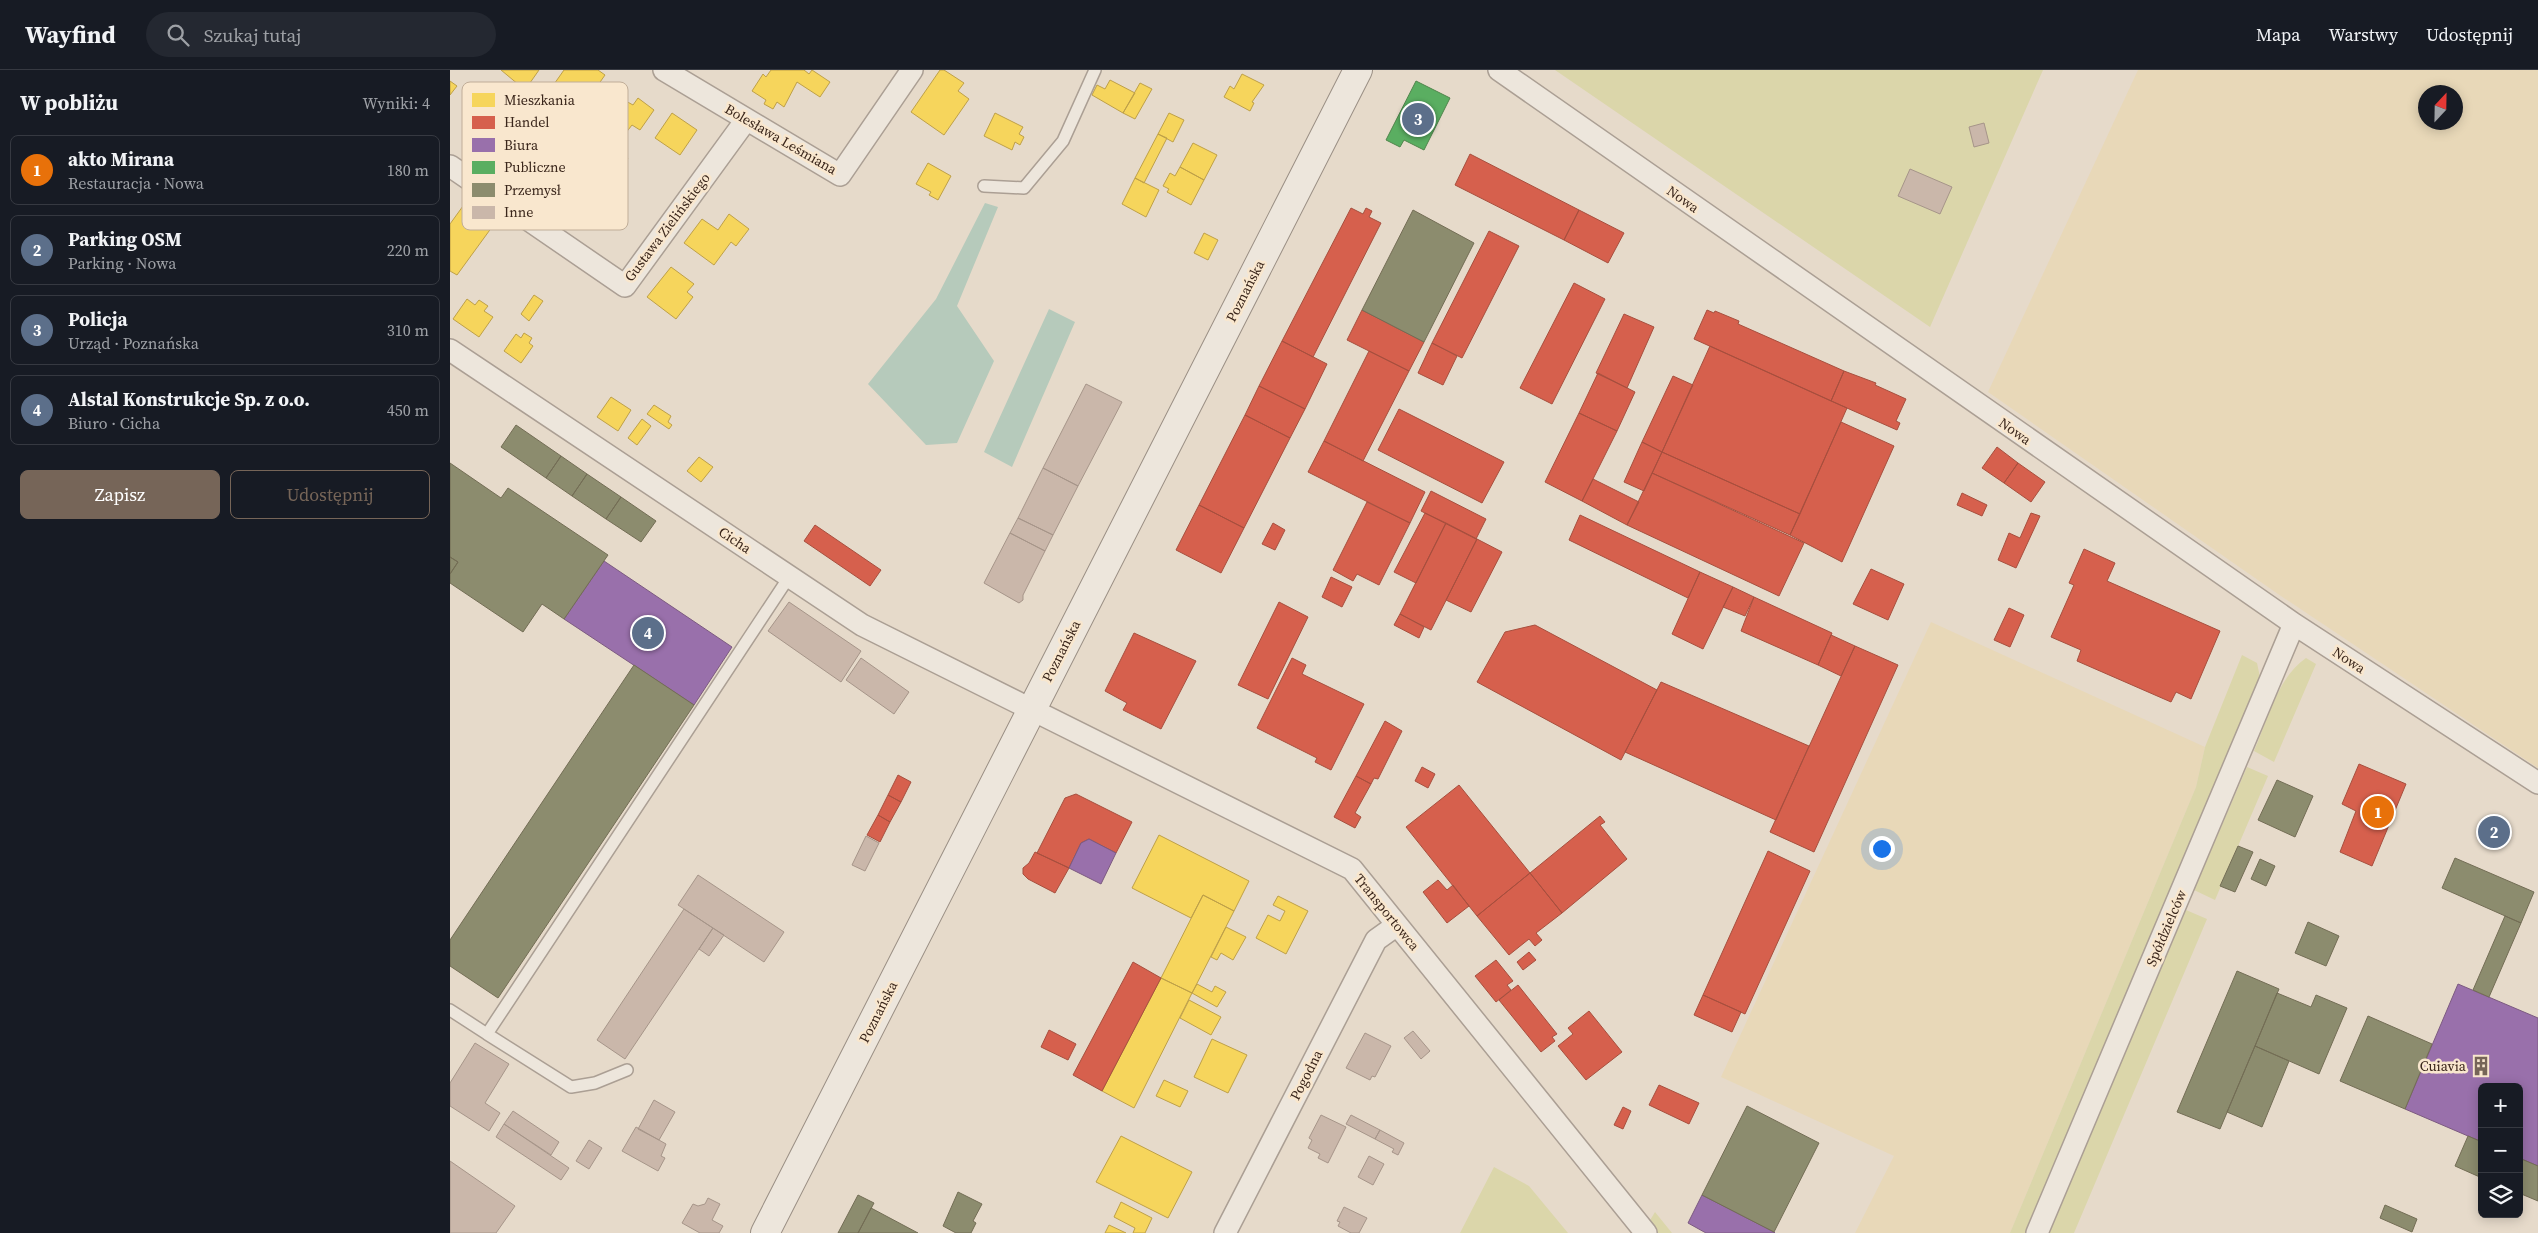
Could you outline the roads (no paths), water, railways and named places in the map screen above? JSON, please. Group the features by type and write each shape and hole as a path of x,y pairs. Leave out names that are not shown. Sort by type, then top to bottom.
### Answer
{"main road":[{"name":"Poznańska","path":"765,1233 1358,70"}],"street":[{"name":"Bolesława Leśmiana","path":"664,70 840,175 912,70"},
{"name":"Nowa","path":"1499,70 2294,624 2538,783"},
{"name":"Gustawa Zielińskiego","path":"543,230 625,286 746,120"},
{"name":"Gustawa Zielińskiego","path":"450,166 462,174"},
{"name":"Cicha","path":"450,350 862,626 1031,711"},
{"name":"Spółdzielców","path":"2038,1233 2294,624"},
{"name":"Transportowca","path":"1031,711 1352,869 1646,1233"},
{"name":"Pogodna","path":"1224,1233 1376,940 1397,925"}],"lane":[{"path":"984,186 1024,188 1063,141 1095,70"},
{"path":"487,1034 789,577"},
{"path":"450,1010 571,1087 595,1083 627,1070"}],"place":[{"name":"Policja","path":"1418,119"},
{"name":"Alstal Konstrukcje Sp. z o.o.","path":"648,633"},
{"name":"akto Mirana","path":"2378,812"},
{"name":"Parking OSM","path":"2494,832"},
{"name":"Cuiavia","path":"2481,1066"}]}
